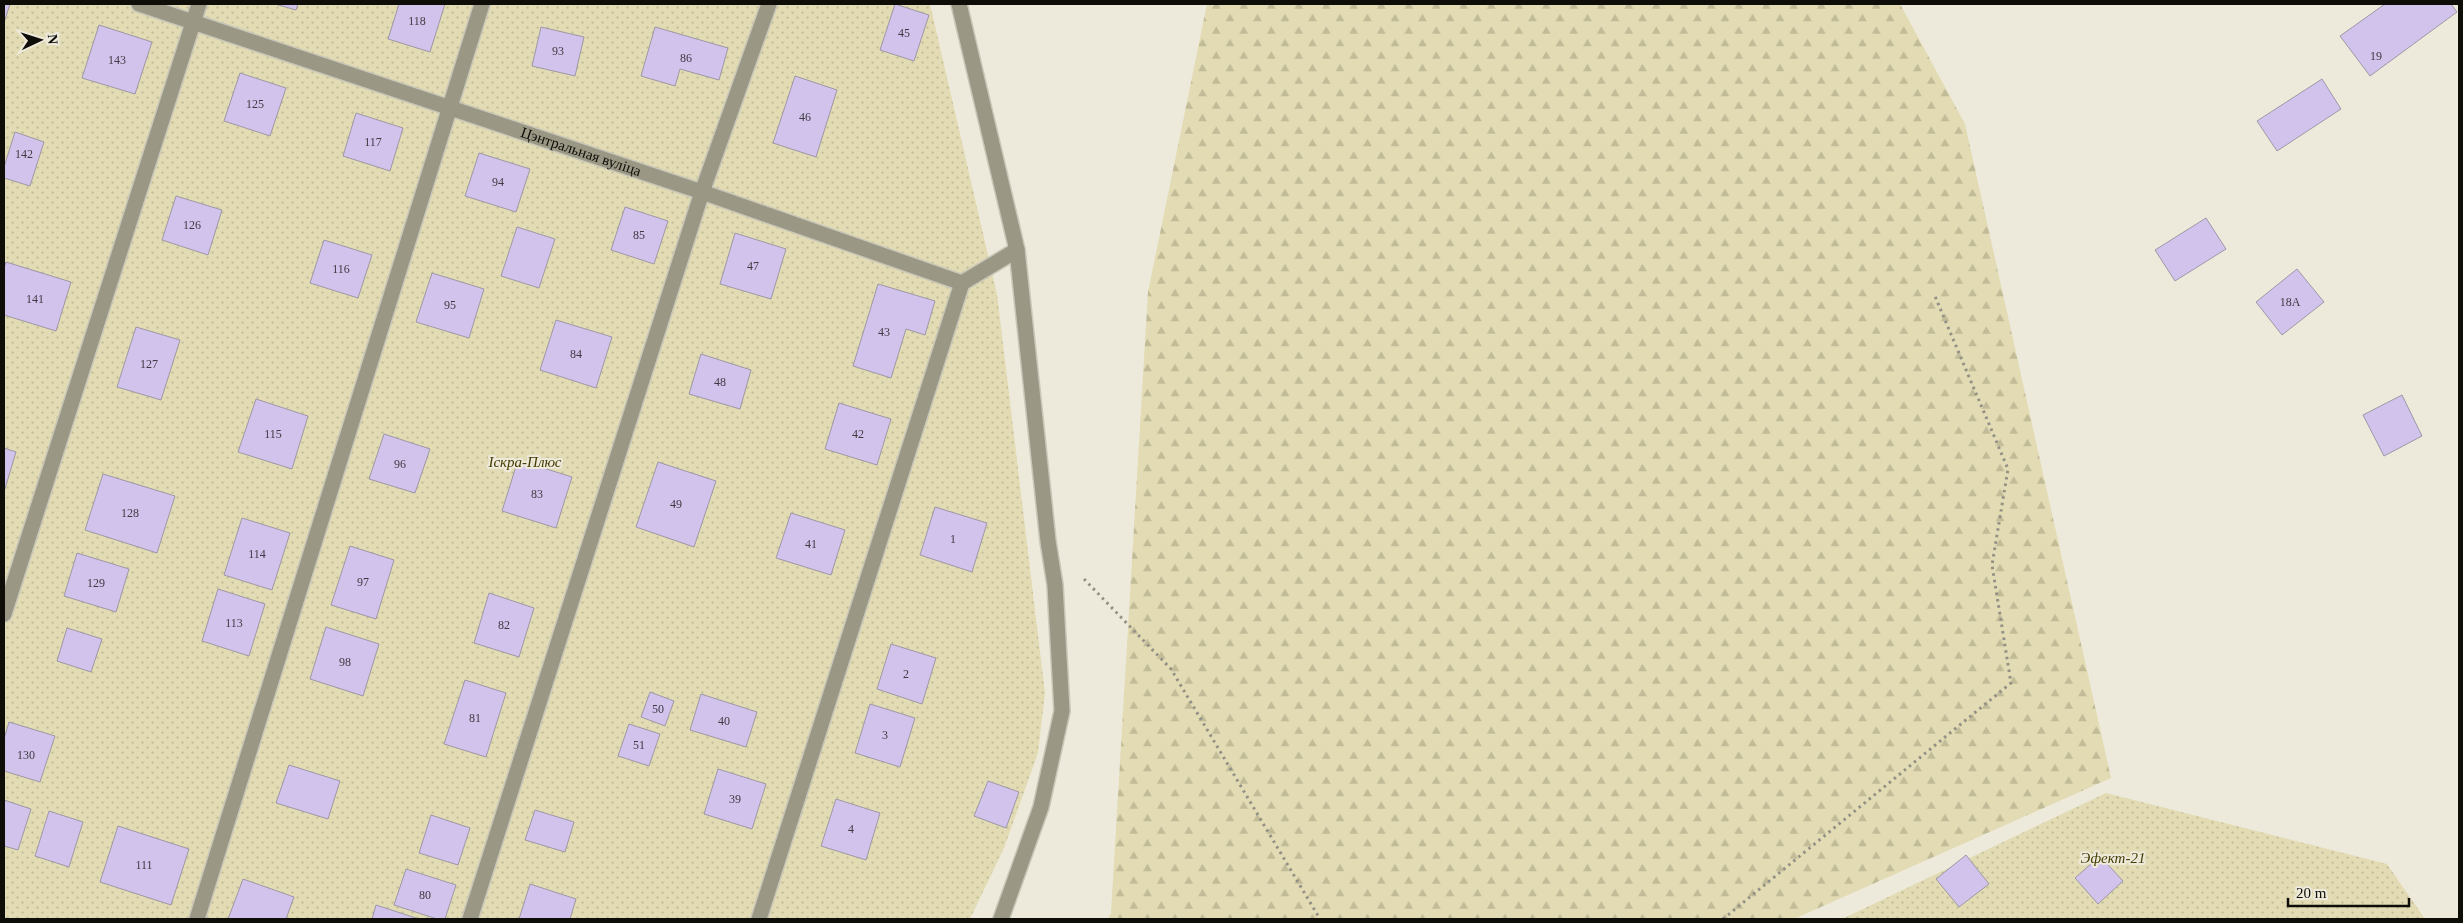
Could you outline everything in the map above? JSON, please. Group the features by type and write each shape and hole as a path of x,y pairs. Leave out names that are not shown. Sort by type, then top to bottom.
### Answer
{"street":[{"name":"Цэнтральная вуліца","path":"139,4 193,20 449,109 702,192 962,283"},
{"path":"4,614 199,4"},
{"path":"197,919 482,4"},
{"path":"470,919 702,192 769,4"},
{"path":"959,4 1017,250 1048,541 1055,585 1062,711 1041,807 1001,919"},
{"path":"759,919 962,283 1017,250"}],"path":[{"path":"1723,919 2011,683 1992,565 2008,470 1934,294"},
{"path":"1082,576 1171,669 1320,919"}],"green space":[{"name":"Іскра-Плюс","path":"4,4 930,4 997,294 1045,693 1038,753 1004,848 970,919 4,919"},
{"path":"1207,4 1900,4 1965,124 2111,778 1794,919 1108,919 1111,913 1148,292"},
{"name":"Эфект-21","path":"2106,793 2387,864 2425,919 1842,919"}],"building":[{"path":"4,4 10,4 4,23"},
{"path":"275,4 298,4 296,10"},
{"path":"399,4 445,4 430,52 388,39"},
{"path":"895,4 929,15 914,61 880,50"},
{"path":"2385,4 2451,4 2457,12 2370,76 2340,36"},
{"path":"99,25 152,42 135,94 82,78"},
{"path":"541,27 584,37 575,76 532,66"},
{"path":"655,27 728,48 719,80 680,69 675,86 641,76"},
{"path":"240,73 286,88 270,136 224,121"},
{"path":"795,76 837,90 816,157 773,143"},
{"path":"2322,79 2341,109 2277,151 2257,121"},
{"path":"356,113 403,128 390,171 343,156"},
{"path":"15,132 44,142 30,186 4,178 4,167"},
{"path":"479,153 530,169 516,212 465,196"},
{"path":"176,196 222,210 208,255 162,240"},
{"path":"625,207 668,221 654,264 611,250"},
{"path":"2206,218 2226,249 2175,281 2155,250"},
{"path":"517,227 555,239 539,288 501,276"},
{"path":"735,233 786,249 771,299 720,284"},
{"path":"324,240 372,255 358,298 310,283"},
{"path":"6,262 71,282 56,331 4,315 4,268"},
{"path":"2297,269 2324,302 2282,335 2256,302"},
{"path":"432,273 484,289 469,338 416,322"},
{"path":"878,284 935,301 925,335 906,329 891,378 853,366"},
{"path":"556,320 612,337 596,388 540,370"},
{"path":"136,327 180,340 161,400 117,387"},
{"path":"701,354 751,370 740,409 689,394"},
{"path":"2402,395 2422,436 2384,456 2363,415"},
{"path":"256,399 308,416 292,469 238,452"},
{"path":"839,403 891,419 877,465 825,449"},
{"path":"384,434 430,449 415,493 369,479"},
{"path":"4,448 16,452 4,492"},
{"path":"518,460 572,477 556,528 502,511"},
{"path":"658,462 716,481 694,547 636,527"},
{"path":"103,474 175,496 157,553 85,530"},
{"path":"935,507 987,523 972,572 920,555"},
{"path":"791,513 845,530 831,575 776,558"},
{"path":"242,518 290,533 272,590 224,575"},
{"path":"350,546 394,560 376,619 331,605"},
{"path":"77,553 129,569 116,612 64,596"},
{"path":"218,589 265,604 249,656 202,641"},
{"path":"489,593 534,608 519,657 474,643"},
{"path":"326,627 379,644 363,696 310,679"},
{"path":"67,628 102,639 91,672 57,661"},
{"path":"891,644 936,658 922,704 877,689"},
{"path":"465,680 506,693 486,757 444,744"},
{"path":"650,692 674,701 665,726 641,717"},
{"path":"701,694 757,712 746,747 690,730"},
{"path":"870,704 915,718 900,767 855,753"},
{"path":"9,722 55,736 40,782 4,771 4,739"},
{"path":"629,724 660,734 649,766 618,756"},
{"path":"289,765 340,781 328,819 276,803"},
{"path":"718,769 766,784 752,829 704,814"},
{"path":"988,781 1019,792 1006,828 974,816"},
{"path":"836,799 880,813 866,860 821,846"},
{"path":"4,800 31,809 18,850 4,846"},
{"path":"535,810 574,822 565,852 525,840"},
{"path":"49,811 83,822 69,867 35,856"},
{"path":"431,815 470,828 458,865 419,853"},
{"path":"118,826 189,849 171,905 100,882"},
{"path":"1966,855 1989,884 1959,907 1936,879"},
{"path":"2100,856 2123,881 2098,904 2075,878"},
{"path":"406,869 456,885 445,919 437,919 394,905"},
{"path":"243,879 294,897 286,919 228,919"},
{"path":"530,884 576,899 570,919 519,919"},
{"path":"376,905 419,919 372,919"}]}
